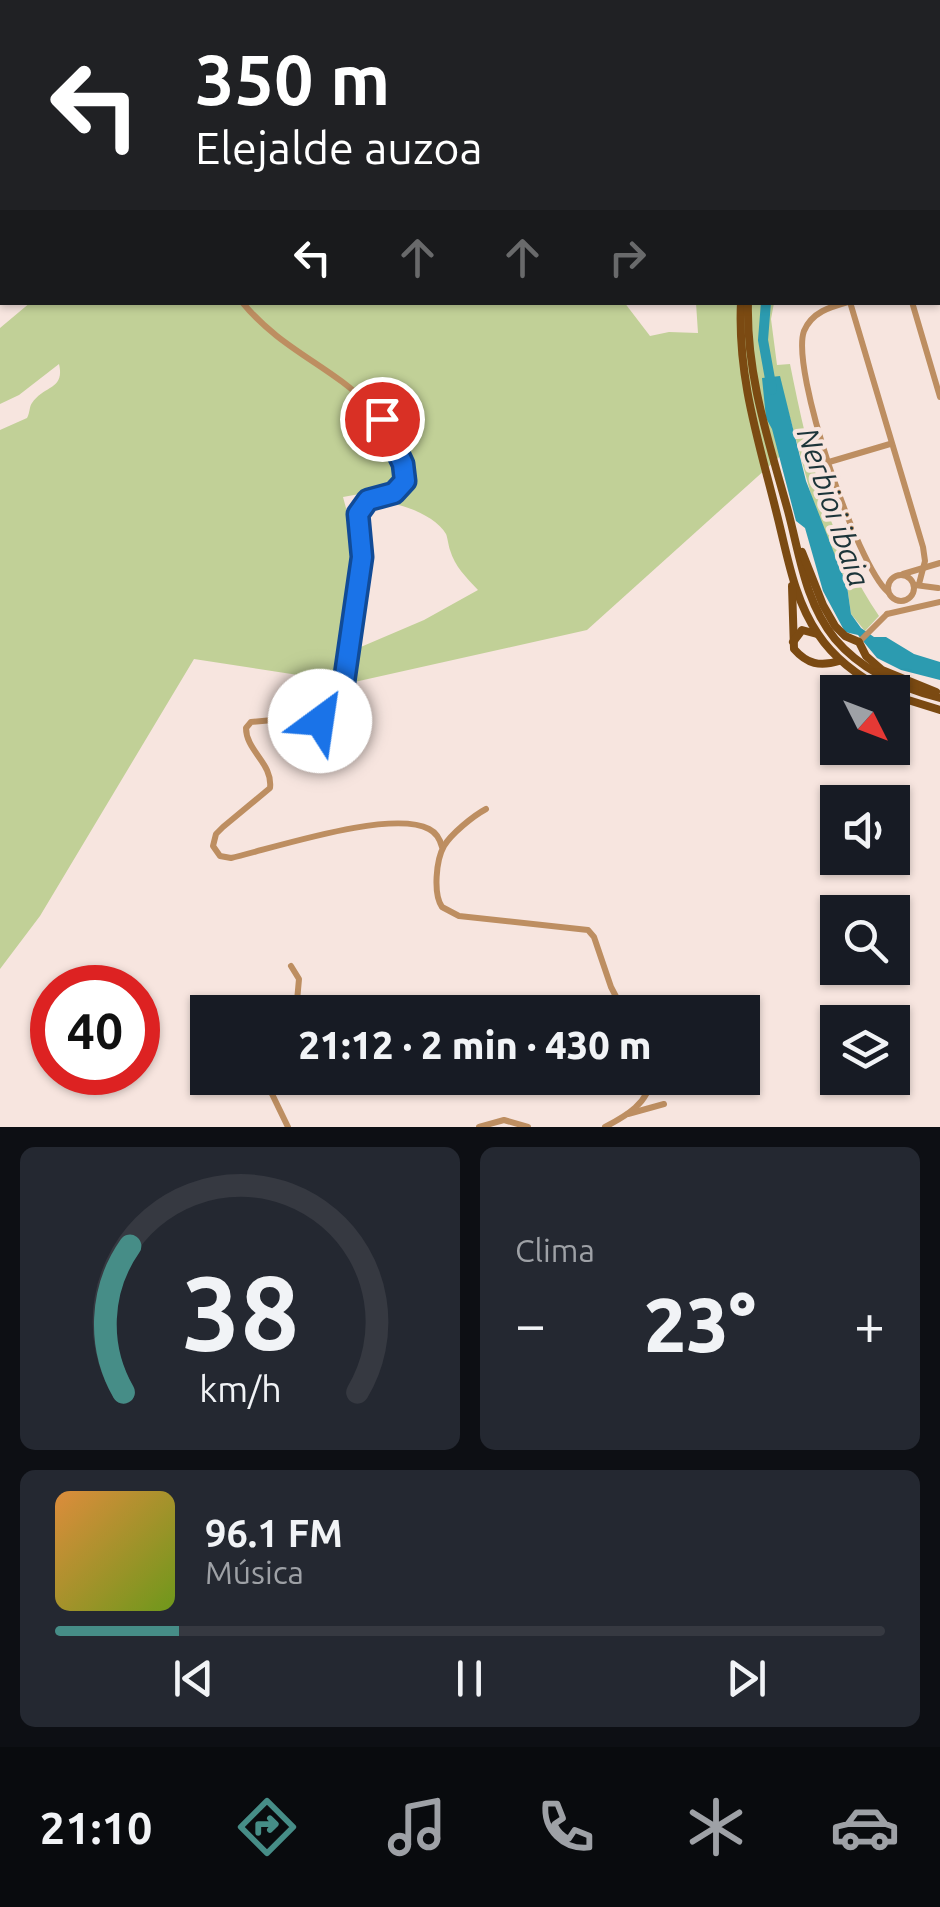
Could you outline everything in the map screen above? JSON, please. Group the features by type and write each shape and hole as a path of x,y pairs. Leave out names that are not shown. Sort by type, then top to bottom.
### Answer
{"main road":[{"path":"744,305 752,375 818,613 841,646 890,681 940,696"},
{"path":"744,305 740,341 747,403 788,563 801,602 818,634 846,665 861,675"},
{"path":"791,524 829,616 845,636 860,642 866,656 882,670 940,696"},
{"path":"788,563 794,611 792,646 810,663 839,661"},
{"path":"792,646 802,630 818,634"},
{"path":"852,651 860,642"},
{"path":"910,700 940,710"}],"street":[{"path":"245,305 289,346 336,374 382,419 403,464 405,481 394,493 368,500 358,514 362,557 342,694 329,713 312,724 250,722 247,740 271,776 270,788 222,827 213,846 220,856 231,858 310,836 408,825 428,828 438,837 442,848 435,886 442,908 459,916 588,930 615,995"},
{"path":"840,305 820,312 803,335 806,373 848,522 877,582 894,600 906,600"},
{"path":"850,305 924,548 924,567 912,594 860,642"},
{"path":"913,305 940,397"},
{"path":"830,462 890,444"},
{"path":"913,570 921,557 918,533"},
{"path":"924,548 940,563"},
{"path":"889,612 889,593 896,576 940,563"},
{"path":"918,583 940,563"},
{"path":"870,568 879,576 907,576 938,588"},
{"path":"889,612 940,602"},
{"path":"442,848 471,817 486,809"},
{"path":"291,966 299,979 298,995"},
{"path":"272,1095 288,1127"},
{"path":"605,1127 647,1095"},
{"path":"626,1114 664,1104 650,1095"},
{"path":"479,1127 504,1120 528,1127"}],"green space":[{"path":"27,305 626,305 650,336 698,333 696,305 774,305 771,319 777,365 790,364 812,462 833,527 879,616 865,631 851,614 847,586 813,502 780,381 787,450 587,630 350,683 194,659 40,916 0,969 0,430 27,418 32,403 59,379 59,364 19,395 0,404 0,328","holes":["365,493 372,501 423,515 441,527 458,567 478,590 424,620 349,652 354,546 343,497"]}],"water":[{"path":"780,376 806,481 847,586 851,614 874,637 886,637 914,654 940,662 940,680 901,670 877,658 858,635 845,632 823,591 805,528 796,521 766,418 762,378"}],"waterway":[{"name":"Nerbioi ibaia","path":"766,305 763,340 772,390"}],"route":[{"path":"320,721 342,694 362,557 358,514 368,500 394,493 405,481 403,464 382,419"}]}
